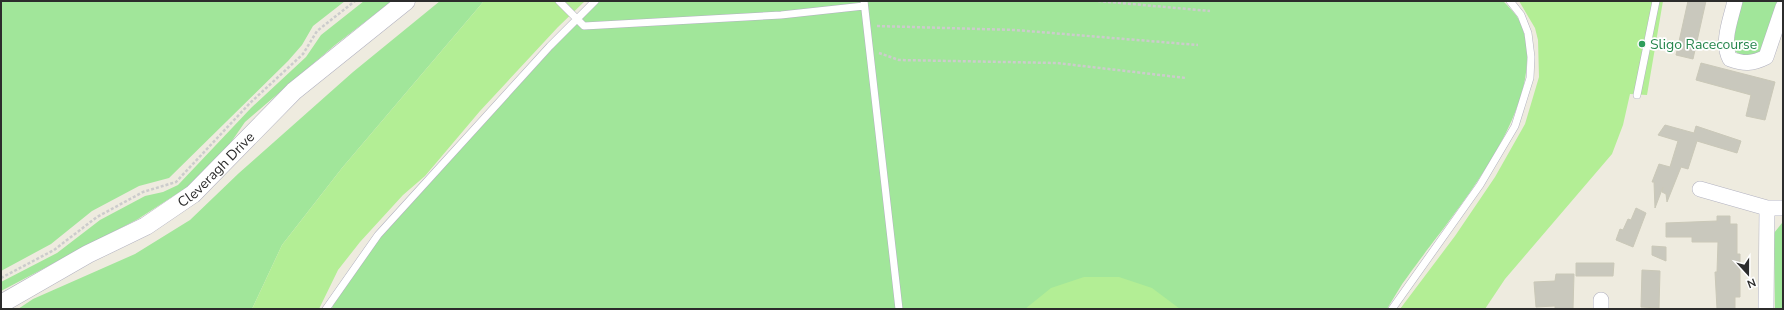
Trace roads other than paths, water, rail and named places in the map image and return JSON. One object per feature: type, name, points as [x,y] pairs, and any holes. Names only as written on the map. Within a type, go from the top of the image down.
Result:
[{"type":"street","name":"Cleveragh Drive","points":[[1,304],[88,254],[146,226],[193,194],[294,91],[406,1]]},
{"type":"street","points":[[1735,1],[1727,34],[1726,51],[1730,59],[1744,64],[1754,63],[1766,57],[1783,7]]},
{"type":"street","points":[[1700,189],[1767,208],[1783,208]]},
{"type":"street","points":[[1766,309],[1767,208]]},
{"type":"lane","points":[[559,1],[584,26],[781,15],[864,4],[899,309]]},
{"type":"lane","points":[[326,309],[378,235],[550,46],[595,1]]},
{"type":"lane","points":[[1392,309],[1480,185],[1515,126],[1530,78],[1531,56],[1528,34],[1521,15],[1510,1]]},
{"type":"lane","points":[[1638,95],[1656,1]]},
{"type":"place","name":"Sligo Racecourse","points":[[1642,44]]}]
